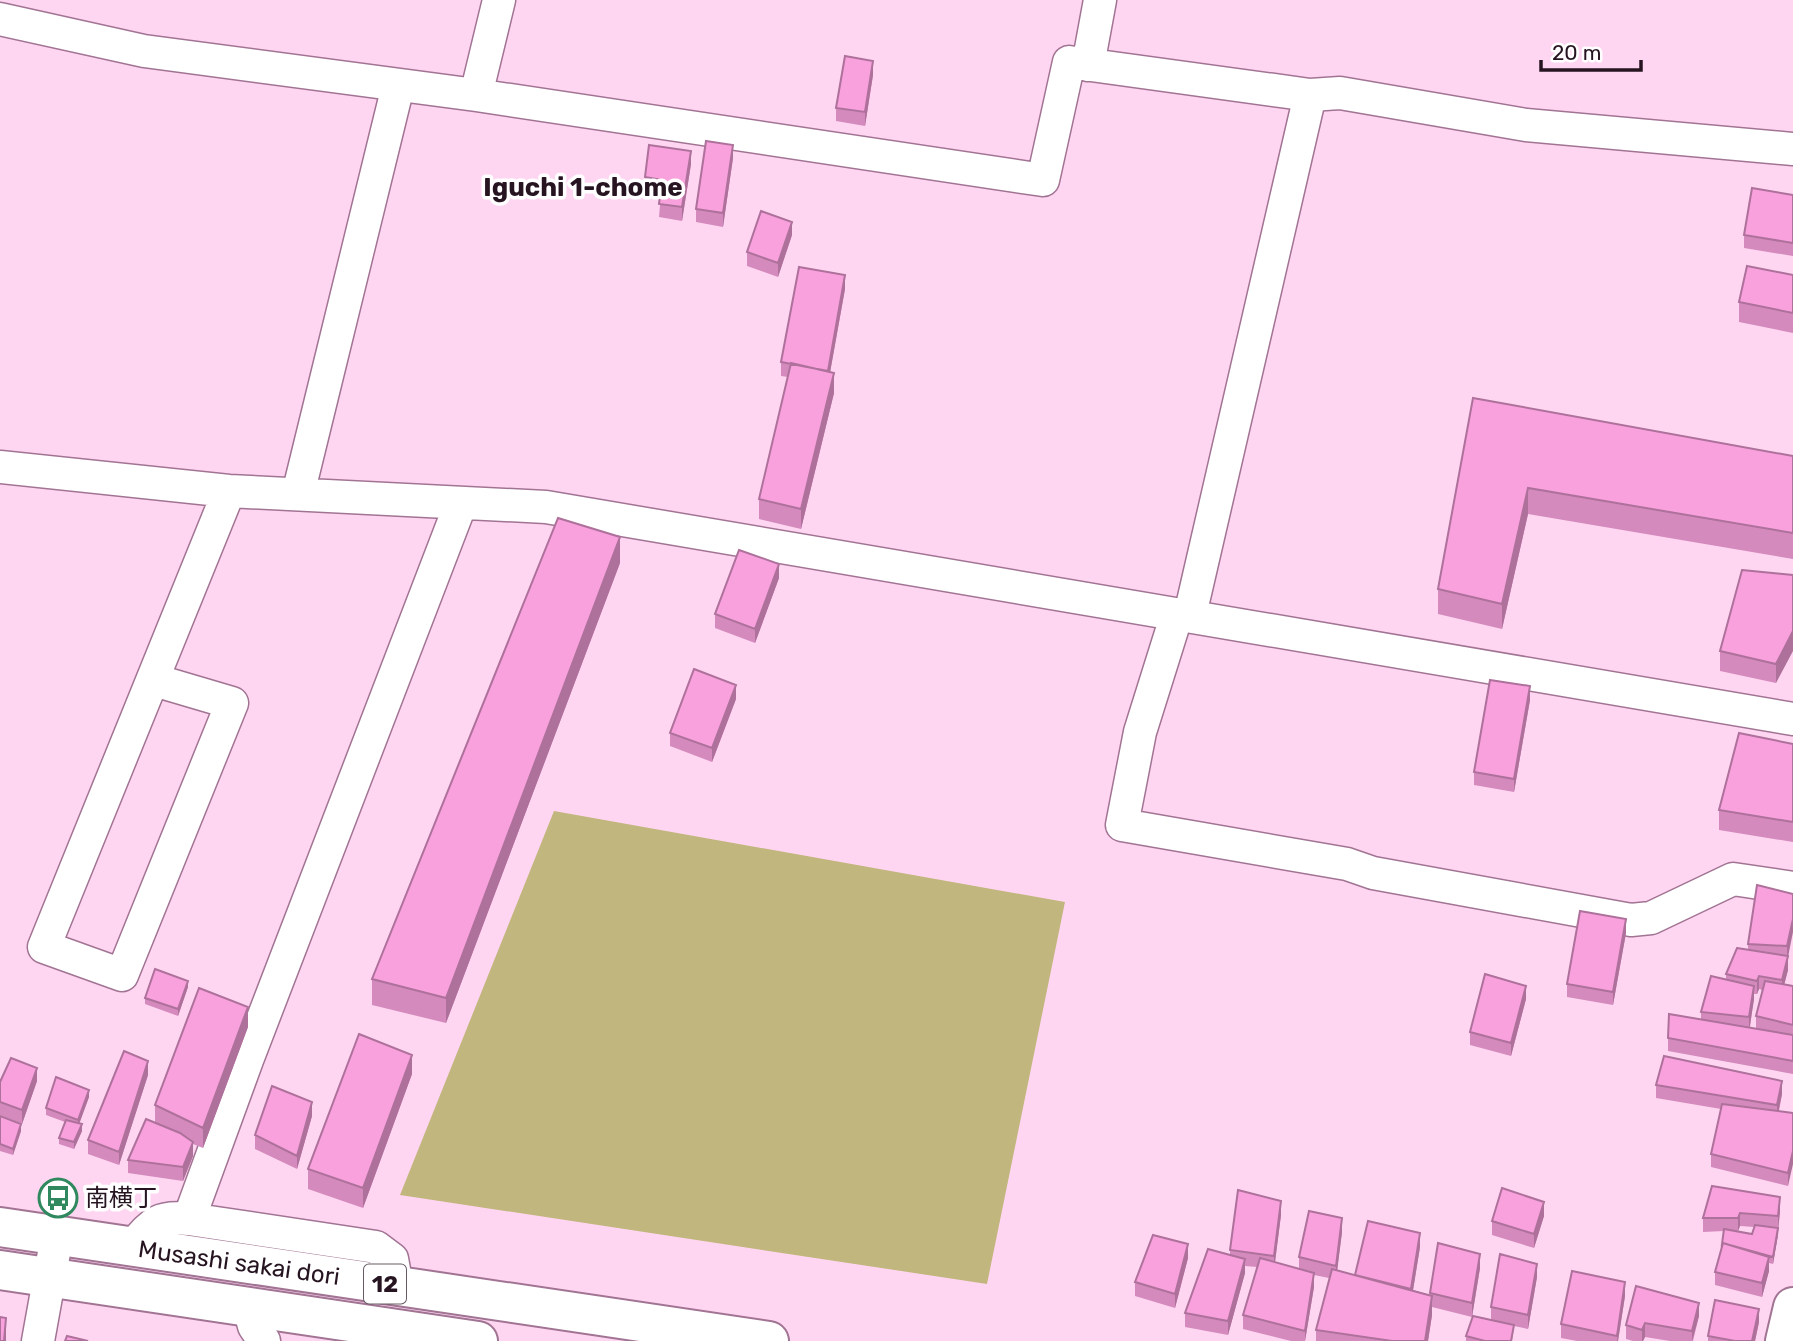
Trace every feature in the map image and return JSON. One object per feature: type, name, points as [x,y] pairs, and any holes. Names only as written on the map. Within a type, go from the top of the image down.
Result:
[{"type":"main road","name":"Musashi sakai dori","points":[[0,1227],[769,1341]]},
{"type":"main road","name":"Musashi sakai dori","points":[[0,1270],[49,1278],[257,1324],[478,1341]]},
{"type":"main road","points":[[1785,1341],[1793,1307]]},
{"type":"street","points":[[476,95],[499,0]]},
{"type":"street","points":[[1088,65],[1100,0]]},
{"type":"street","points":[[0,19],[144,51],[476,95],[1042,180],[1069,62],[1310,95],[1340,93],[1526,125],[1793,149]]},
{"type":"street","points":[[298,494],[398,86]]},
{"type":"street","points":[[1310,95],[1184,615],[1140,732],[1122,825],[1347,864],[1373,873],[1630,920],[1651,918],[1733,879],[1793,888]]},
{"type":"street","points":[[0,467],[229,491],[546,507],[1793,719]]},
{"type":"street","points":[[154,680],[232,703],[122,975],[44,947],[229,491]]},
{"type":"street","points":[[189,1219],[247,1060],[461,503]]},
{"type":"street","points":[[132,1247],[157,1221],[169,1216],[376,1247],[392,1259],[397,1286]]},
{"type":"street","points":[[38,1341],[57,1236]]},
{"type":"shaded area","points":[[554,811],[1065,902],[987,1284],[400,1195]]},
{"type":"building","points":[[845,56],[873,61],[865,112],[836,108]]},
{"type":"building","points":[[706,141],[733,145],[723,213],[696,209]]},
{"type":"building","points":[[649,145],[691,151],[682,207],[659,204],[662,180],[645,177]]},
{"type":"building","points":[[1752,188],[1793,195],[1793,243],[1744,235]]},
{"type":"building","points":[[761,211],[792,222],[778,263],[747,252]]},
{"type":"building","points":[[1747,266],[1793,275],[1793,313],[1739,302]]},
{"type":"building","points":[[799,267],[845,275],[828,371],[781,362]]},
{"type":"building","points":[[791,363],[834,373],[801,509],[759,499]]},
{"type":"building","points":[[1473,398],[1793,456],[1793,533],[1528,488],[1502,604],[1438,589]]},
{"type":"building","points":[[558,518],[620,537],[446,998],[372,979]]},
{"type":"building","points":[[739,550],[779,564],[755,629],[715,614]]},
{"type":"building","points":[[1742,570],[1793,575],[1793,631],[1776,664],[1720,651]]},
{"type":"building","points":[[694,669],[736,685],[712,748],[670,733]]},
{"type":"building","points":[[1490,680],[1530,686],[1514,779],[1474,772]]},
{"type":"building","points":[[1739,733],[1793,744],[1793,822],[1719,810]]},
{"type":"building","points":[[1757,885],[1793,894],[1793,919],[1787,946],[1748,944]]},
{"type":"building","points":[[1580,911],[1626,919],[1613,992],[1567,984]]},
{"type":"building","points":[[1737,948],[1788,956],[1782,980],[1759,976],[1757,981],[1726,974]]},
{"type":"building","points":[[155,969],[188,981],[178,1009],[145,998]]},
{"type":"building","points":[[1485,974],[1526,986],[1511,1043],[1470,1032]]},
{"type":"building","points":[[1711,976],[1754,986],[1749,1017],[1701,1012]]},
{"type":"building","points":[[1765,981],[1793,986],[1793,1025],[1756,1016]]},
{"type":"building","points":[[199,988],[248,1007],[203,1128],[155,1105]]},
{"type":"building","points":[[1669,1014],[1793,1035],[1793,1061],[1668,1038]]},
{"type":"building","points":[[359,1034],[412,1055],[363,1188],[308,1169]]},
{"type":"building","points":[[124,1051],[148,1061],[119,1152],[88,1140]]},
{"type":"building","points":[[1664,1056],[1782,1081],[1777,1105],[1656,1085]]},
{"type":"building","points":[[11,1058],[37,1068],[22,1110],[0,1102],[0,1082]]},
{"type":"building","points":[[56,1077],[89,1090],[78,1120],[46,1108]]},
{"type":"building","points":[[272,1086],[312,1102],[297,1156],[255,1135]]},
{"type":"building","points":[[1722,1104],[1793,1113],[1793,1151],[1788,1173],[1711,1154]]},
{"type":"building","points":[[0,1116],[21,1124],[13,1149],[0,1144]]},
{"type":"building","points":[[146,1119],[180,1133],[193,1142],[183,1167],[128,1160]]},
{"type":"building","points":[[66,1120],[82,1124],[74,1142],[59,1138]]},
{"type":"building","points":[[1712,1186],[1780,1197],[1778,1216],[1740,1213],[1738,1218],[1703,1218]]},
{"type":"building","points":[[1502,1188],[1544,1202],[1534,1234],[1492,1221]]},
{"type":"building","points":[[1238,1190],[1281,1201],[1274,1256],[1230,1250]]},
{"type":"building","points":[[1309,1211],[1342,1218],[1336,1266],[1299,1257]]},
{"type":"building","points":[[1368,1221],[1420,1233],[1411,1289],[1355,1275]]},
{"type":"building","points":[[1755,1225],[1778,1228],[1773,1257],[1722,1244],[1724,1229],[1752,1234]]},
{"type":"building","points":[[1153,1235],[1188,1244],[1175,1294],[1135,1282]]},
{"type":"building","points":[[1438,1243],[1480,1254],[1472,1303],[1430,1293]]},
{"type":"building","points":[[1723,1243],[1769,1257],[1762,1283],[1715,1272]]},
{"type":"building","points":[[1208,1249],[1245,1259],[1228,1321],[1185,1313]]},
{"type":"building","points":[[1500,1254],[1537,1264],[1528,1315],[1491,1307]]},
{"type":"building","points":[[1260,1258],[1314,1273],[1305,1331],[1243,1315]]},
{"type":"building","points":[[1332,1269],[1432,1296],[1425,1341],[1392,1341],[1316,1330]]},
{"type":"building","points":[[1572,1271],[1625,1282],[1617,1336],[1561,1324]]},
{"type":"building","points":[[1636,1286],[1699,1303],[1692,1331],[1645,1323],[1642,1330],[1626,1325]]},
{"type":"building","points":[[1715,1300],[1759,1309],[1752,1341],[1708,1336]]},
{"type":"building","points":[[1473,1316],[1514,1325],[1511,1341],[1485,1341],[1466,1336]]},
{"type":"building","points":[[0,1317],[6,1318],[4,1341],[0,1341]]},
{"type":"building","points":[[67,1336],[88,1341],[65,1341]]},
{"type":"place","name":"南横丁","points":[[58,1198]]},
{"type":"district","name":"Iguchi 1-chome","points":[[583,187]]}]
